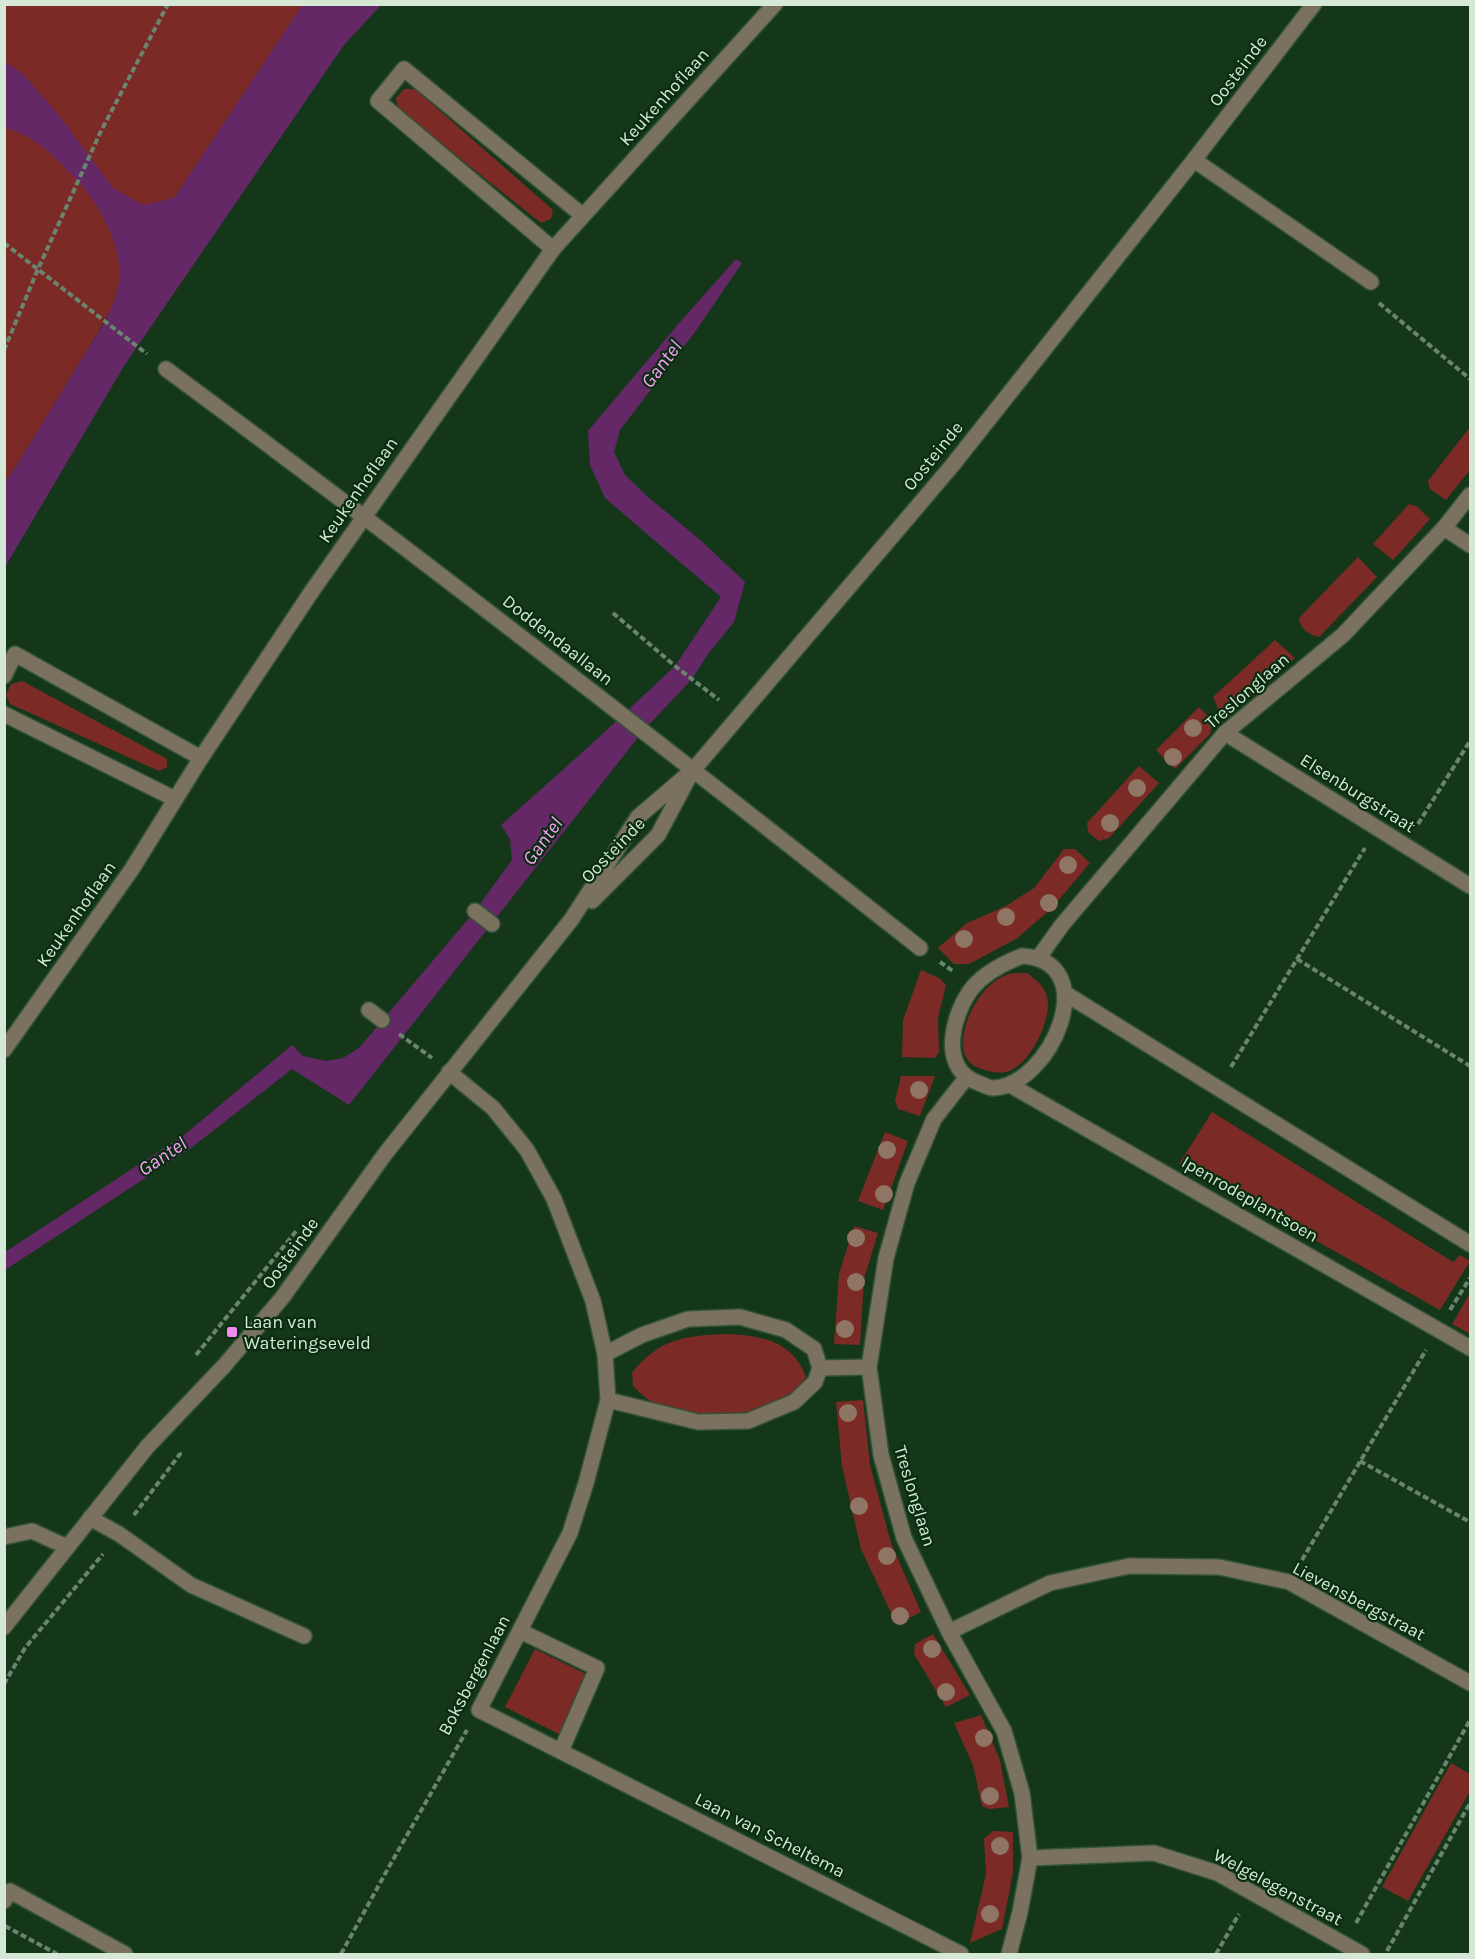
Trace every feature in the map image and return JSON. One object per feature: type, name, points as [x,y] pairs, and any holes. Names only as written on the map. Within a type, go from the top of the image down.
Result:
[{"type":"street","name":"Oosteinde","points":[[4,1627],[147,1447],[224,1366],[282,1298],[385,1154],[571,920],[638,818],[694,770],[951,467],[1194,160],[1314,4]]},
{"type":"street","name":"Keukenhoflaan","points":[[4,1050],[132,868],[201,758],[364,515],[553,249],[775,5]]},
{"type":"street","points":[[553,249],[378,100],[404,69],[582,215]]},
{"type":"street","points":[[1194,160],[1371,282]]},
{"type":"street","name":"Doddendaallaan","points":[[166,369],[364,515],[644,730],[920,948]]},
{"type":"street","name":"Treslonglaan","points":[[1039,957],[1062,925],[1225,733],[1343,635],[1444,528],[1470,495]]},
{"type":"street","points":[[1444,528],[1470,545]]},
{"type":"street","points":[[4,676],[15,654],[201,758]]},
{"type":"street","points":[[4,714],[175,799]]},
{"type":"street","name":"Elsenburgstraat","points":[[1225,733],[1470,886]]},
{"type":"street","name":"Oosteinde","points":[[571,920],[658,835],[694,770]]},
{"type":"street","points":[[474,911],[492,924]]},
{"type":"street","points":[[1022,956],[1039,957],[1053,966],[1066,994],[1063,1018],[1044,1055],[1030,1071],[1010,1084],[991,1088],[966,1078],[954,1060],[952,1037],[960,1008],[974,987],[1000,964],[1022,956]]},
{"type":"street","points":[[1066,994],[1470,1244]]},
{"type":"street","points":[[369,1010],[382,1020]]},
{"type":"street","points":[[449,1072],[493,1108],[527,1150],[554,1199],[593,1301],[605,1354],[609,1401],[698,1422],[747,1421],[794,1402],[816,1382],[820,1368],[814,1349],[786,1330],[740,1317],[688,1319],[642,1335],[605,1354]]},
{"type":"street","name":"Treslonglaan","points":[[966,1078],[934,1119],[907,1183],[886,1258],[869,1367],[881,1455],[904,1538],[949,1632],[1004,1731],[1022,1793],[1030,1858],[1020,1912],[1008,1954]]},
{"type":"street","name":"Ipenrodeplantsoen","points":[[1010,1084],[1470,1348]]},
{"type":"street","points":[[820,1368],[869,1367]]},
{"type":"street","name":"Boksbergenlaan","points":[[479,1710],[570,1533],[609,1401]]},
{"type":"street","points":[[90,1518],[119,1534],[190,1585],[304,1636]]},
{"type":"street","points":[[4,1537],[32,1531],[67,1547]]},
{"type":"street","name":"Lievensbergstraat","points":[[949,1632],[1050,1583],[1129,1566],[1219,1567],[1289,1582],[1470,1683]]},
{"type":"street","points":[[519,1631],[597,1668],[561,1751]]},
{"type":"street","name":"Laan van Scheltema","points":[[479,1710],[961,1954]]},
{"type":"street","name":"Welgelegenstraat","points":[[1030,1858],[1154,1853],[1217,1873],[1362,1954]]},
{"type":"street","points":[[4,1901],[10,1891],[125,1954]]},
{"type":"path","points":[[4,350],[101,131],[168,4]]},
{"type":"path","points":[[4,243],[149,356]]},
{"type":"path","points":[[1371,282],[1375,301],[1470,379]]},
{"type":"path","points":[[613,613],[739,716]]},
{"type":"path","points":[[1405,845],[1470,741]]},
{"type":"path","points":[[1218,1088],[1377,828]]},
{"type":"path","points":[[920,948],[974,987]]},
{"type":"path","points":[[1297,959],[1470,1066]]},
{"type":"path","points":[[404,1037],[449,1072]]},
{"type":"path","points":[[196,1356],[298,1228]]},
{"type":"path","points":[[1289,1582],[1470,1278]]},
{"type":"path","points":[[1360,1461],[1470,1522]]},
{"type":"path","name":"Boksbergenlaan","points":[[341,1954],[479,1710]]},
{"type":"path","points":[[1344,1945],[1470,1720]]},
{"type":"path","points":[[1385,1954],[1470,1803]]},
{"type":"path","points":[[1216,1954],[1250,1892]]},
{"type":"path","points":[[4,1926],[57,1954]]},
{"type":"shaded area","points":[[5,5],[303,5],[174,198],[119,286],[111,309],[97,334],[5,482]]},
{"type":"shaded area","points":[[404,89],[415,89],[553,210],[551,219],[541,223],[398,109],[396,98]]},
{"type":"shaded area","points":[[1470,427],[1470,470],[1446,500],[1430,489],[1428,481]]},
{"type":"shaded area","points":[[1409,504],[1416,506],[1430,519],[1393,560],[1373,544]]},
{"type":"shaded area","points":[[1358,557],[1377,577],[1319,637],[1312,635],[1303,628],[1299,618]]},
{"type":"shaded area","points":[[1275,640],[1295,658],[1227,719],[1219,711],[1213,697]]},
{"type":"shaded area","points":[[22,681],[167,759],[167,767],[159,771],[10,704],[6,695],[11,684]]},
{"type":"shaded area","points":[[1199,707],[1213,721],[1210,734],[1175,769],[1156,750]]},
{"type":"shaded area","points":[[1139,766],[1159,783],[1109,838],[1099,841],[1088,832],[1087,823]]},
{"type":"shaded area","points":[[1064,849],[1075,849],[1090,863],[1051,909],[1016,939],[969,964],[954,964],[938,948],[967,923],[1006,906],[1034,888]]},
{"type":"shaded area","points":[[921,970],[939,978],[946,985],[938,1018],[939,1052],[935,1058],[902,1057],[903,1020]]},
{"type":"shaded area","points":[[1027,973],[1042,986],[1047,997],[1046,1017],[1037,1041],[1023,1061],[1006,1072],[992,1072],[976,1067],[968,1060],[963,1048],[965,1026],[969,1015],[982,994],[999,978],[1009,974]]},
{"type":"shaded area","points":[[901,1076],[935,1076],[920,1116],[898,1109],[895,1101]]},
{"type":"shaded area","points":[[1212,1112],[1453,1262],[1460,1255],[1470,1261],[1440,1310],[1179,1164]]},
{"type":"shaded area","points":[[885,1132],[908,1141],[883,1210],[858,1201]]},
{"type":"shaded area","points":[[854,1226],[878,1233],[864,1279],[860,1345],[834,1344],[839,1274]]},
{"type":"shaded area","points":[[1470,1293],[1470,1334],[1452,1324]]},
{"type":"shaded area","points":[[726,1334],[751,1336],[774,1342],[793,1355],[806,1377],[795,1392],[781,1402],[745,1414],[725,1416],[705,1416],[667,1408],[648,1400],[633,1386],[632,1373],[642,1361],[663,1346],[685,1338]]},
{"type":"shaded area","points":[[863,1400],[870,1465],[891,1543],[921,1612],[903,1621],[894,1619],[861,1549],[842,1466],[836,1402]]},
{"type":"shaded area","points":[[933,1634],[970,1695],[946,1707],[914,1654],[915,1644]]},
{"type":"shaded area","points":[[535,1649],[592,1677],[565,1737],[505,1707]]},
{"type":"shaded area","points":[[981,1715],[1000,1760],[1009,1807],[989,1809],[982,1806],[973,1765],[954,1723]]},
{"type":"shaded area","points":[[1451,1763],[1470,1774],[1470,1791],[1408,1901],[1382,1887]]},
{"type":"shaded area","points":[[993,1831],[1013,1832],[1013,1872],[1002,1929],[970,1943],[986,1874],[984,1839]]},
{"type":"water","points":[[303,4],[381,5],[344,45],[124,366],[5,567],[5,482],[103,325],[116,297],[119,273],[114,243],[93,199],[59,161],[43,147],[5,128],[5,62],[22,73],[58,114],[113,188],[143,205],[174,198]]},
{"type":"water","name":"Gantel","points":[[736,259],[742,263],[695,332],[620,430],[614,452],[625,475],[745,582],[734,622],[708,654],[692,679],[643,731],[349,1105],[292,1069],[191,1148],[5,1270],[5,1252],[184,1135],[292,1045],[303,1056],[326,1061],[343,1058],[359,1048],[475,911],[512,860],[510,839],[501,825],[675,666],[721,597],[605,498],[590,465],[588,431]]},
{"type":"place","name":"Laan van Wateringseveld","points":[[232,1332]]}]
